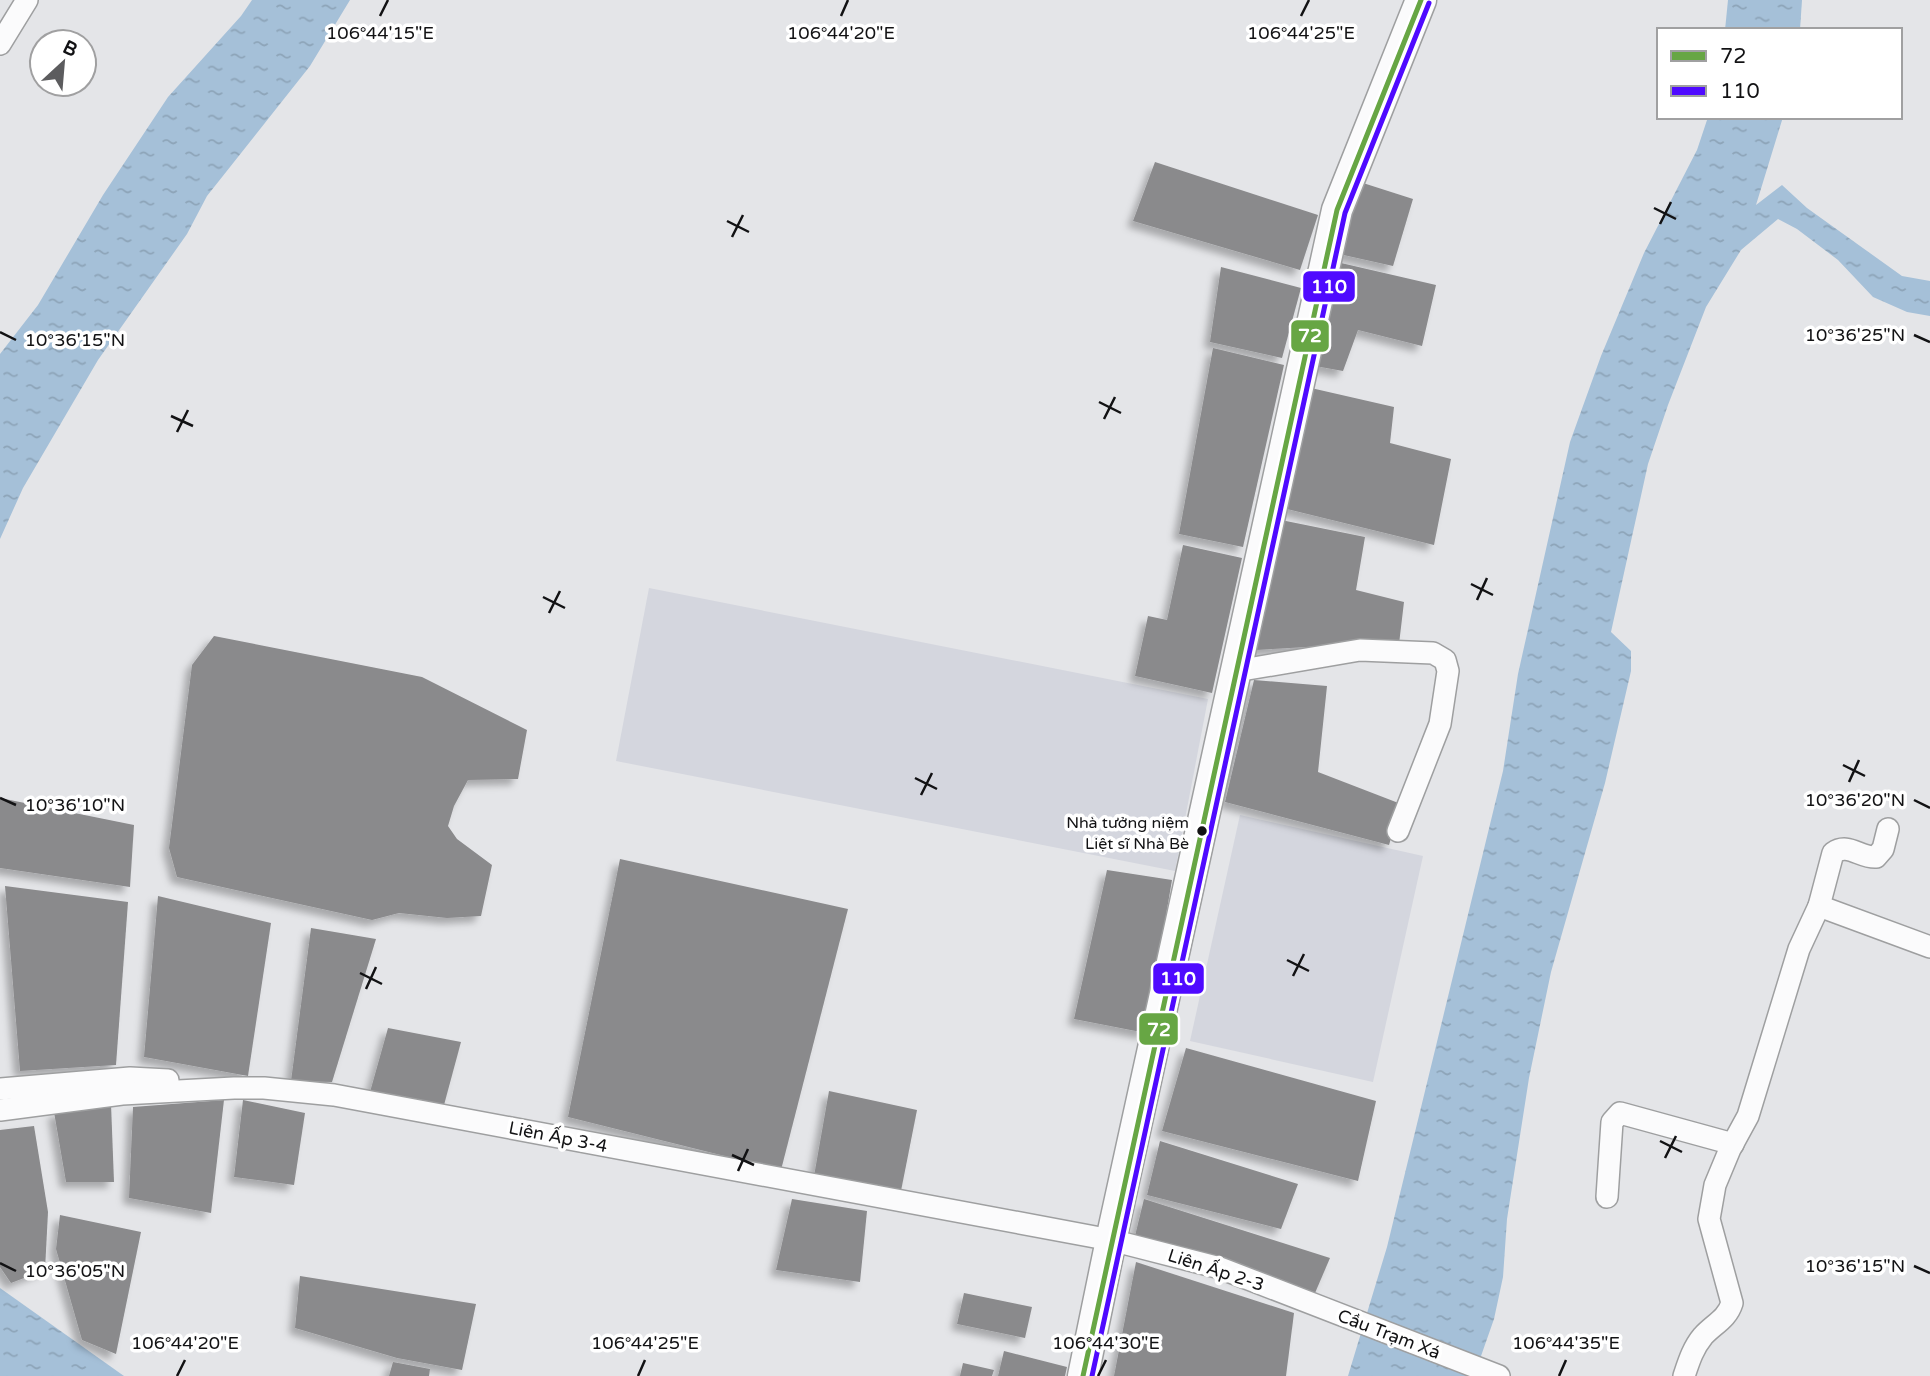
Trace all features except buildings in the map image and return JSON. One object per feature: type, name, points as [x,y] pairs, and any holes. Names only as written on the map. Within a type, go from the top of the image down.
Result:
[{"type":"main road","points":[[1083,1376],[1337,210],[1421,0]]},
{"type":"street","points":[[0,44],[27,0]]},
{"type":"street","points":[[1236,671],[1360,650],[1433,653],[1446,660],[1448,671],[1440,724],[1398,831]]},
{"type":"street","points":[[1684,1376],[1692,1351],[1704,1335],[1729,1313],[1732,1303],[1709,1219],[1715,1185],[1732,1144],[1748,1115],[1799,949],[1819,906],[1833,853],[1845,848],[1867,858],[1876,856],[1883,849],[1888,829]]},
{"type":"street","points":[[1819,906],[1930,947]]},
{"type":"street","points":[[0,1090],[130,1078],[175,1081],[211,1090]]},
{"type":"street","name":"Liên Ấp 3-4","points":[[0,1110],[121,1094],[264,1088],[334,1095],[1111,1240]]},
{"type":"street","points":[[1607,1197],[1612,1122],[1620,1113],[1732,1144]]},
{"type":"street","name":"Liên Ấp 2-3","points":[[1111,1240],[1220,1268],[1318,1306]]},
{"type":"street","name":"Cầu Trạm Xá","points":[[1318,1306],[1499,1376]]},
{"type":"shaded area","points":[[649,588],[1208,699],[1175,871],[616,761]]},
{"type":"shaded area","points":[[1240,815],[1423,856],[1373,1082],[1190,1041]]},
{"type":"water","points":[[252,0],[350,0],[310,66],[207,196],[187,234],[98,360],[23,488],[0,539],[0,354],[38,305],[103,195],[168,97],[241,16]]},
{"type":"water","points":[[1728,0],[1802,0],[1800,28],[1725,28]]},
{"type":"water","points":[[1707,119],[1782,119],[1756,205],[1782,185],[1807,208],[1902,276],[1930,281],[1930,316],[1907,312],[1873,297],[1838,260],[1797,229],[1778,219],[1741,250],[1706,307],[1648,464],[1611,632],[1631,651],[1631,671],[1605,783],[1551,972],[1529,1078],[1507,1219],[1503,1277],[1494,1319],[1474,1376],[1348,1376],[1387,1247],[1503,771],[1518,674],[1570,442],[1601,356],[1644,253],[1697,150]]},
{"type":"water","points":[[0,1288],[124,1376],[0,1376]]},
{"type":"transit line","name":"72","points":[[1083,1376],[1337,210],[1421,0]]},
{"type":"transit line","name":"110","points":[[1092,1376],[1345,213],[1429,3]]},
{"type":"place","name":"Nhà tưởng niệm Liệt sĩ Nhà Bè","points":[[1202,831]]}]
